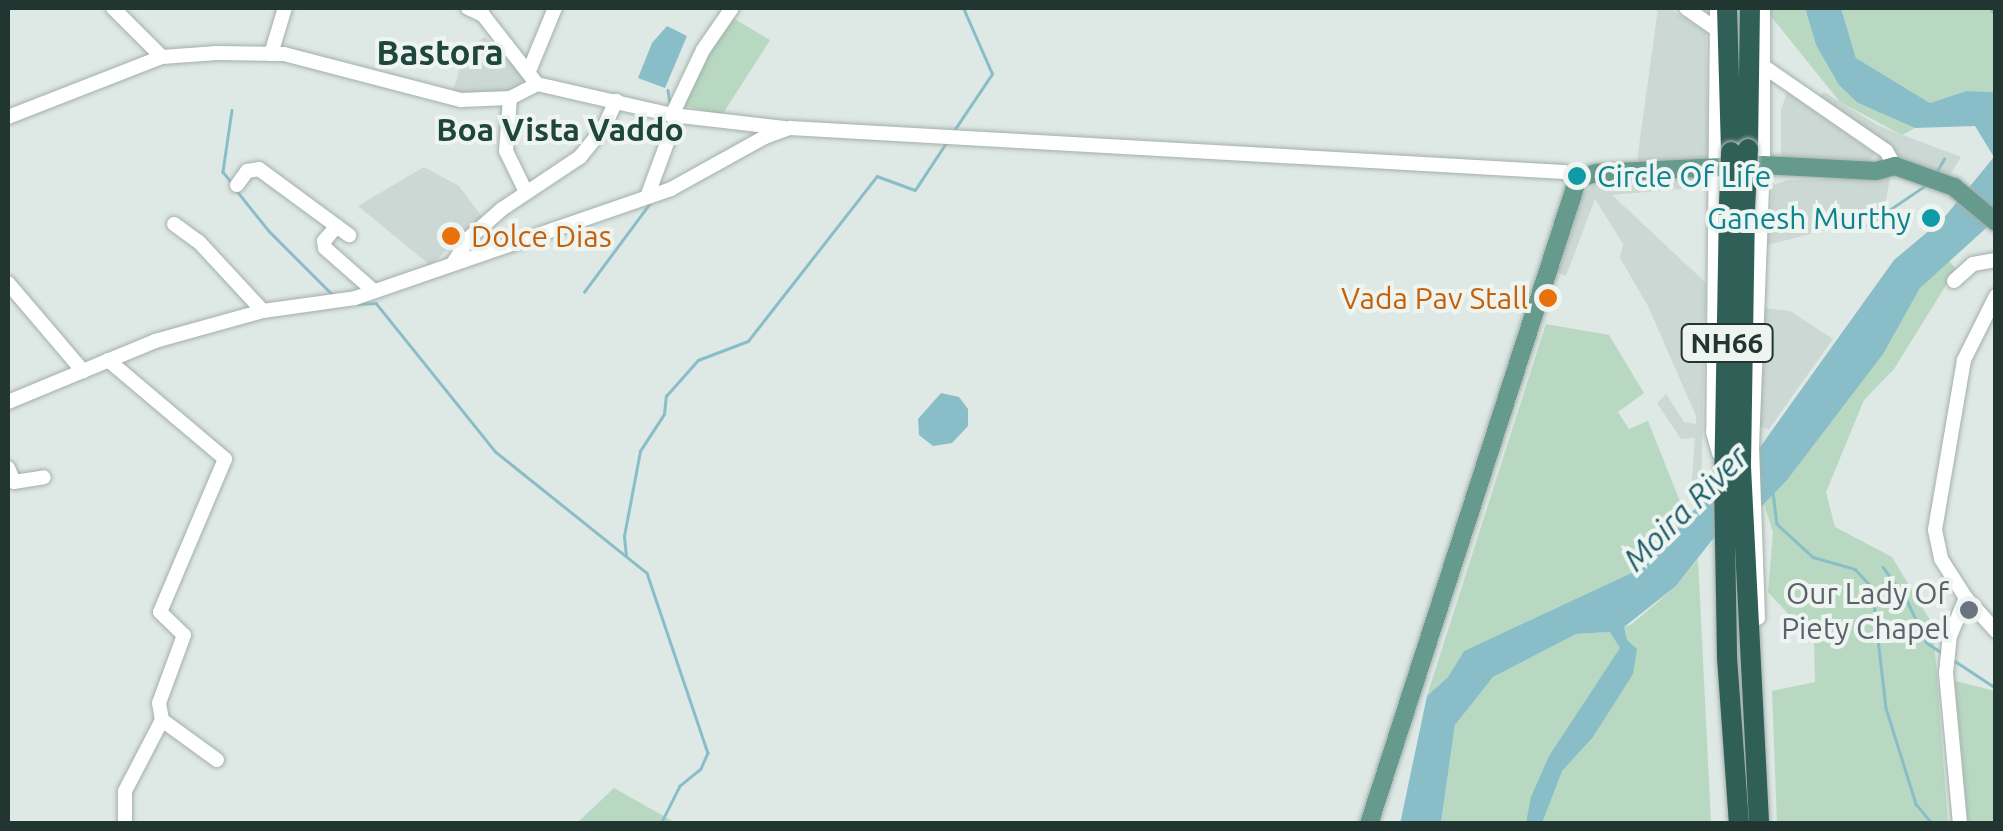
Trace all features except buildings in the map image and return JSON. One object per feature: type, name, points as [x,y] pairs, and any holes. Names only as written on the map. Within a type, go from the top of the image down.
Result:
[{"type":"highway","name":"NH66","points":[[1728,8],[1739,150]]},
{"type":"highway","name":"NH66","points":[[1750,8],[1739,150],[1730,472],[1743,556],[1759,824]]},
{"type":"highway","name":"NH66","points":[[1739,824],[1727,657],[1743,556]]},
{"type":"main road","points":[[1369,824],[1578,178],[1598,172],[1763,165],[1876,171],[1895,166],[1923,173],[1996,222]]},
{"type":"main road","points":[[1952,190],[1996,234]]},
{"type":"street","points":[[113,8],[162,57]]},
{"type":"street","points":[[272,54],[286,8]]},
{"type":"street","points":[[8,117],[162,57],[272,54],[461,100],[510,98],[533,78],[554,8]]},
{"type":"street","points":[[652,195],[674,114],[703,50],[732,8]]},
{"type":"street","points":[[1686,8],[1717,30]]},
{"type":"street","points":[[1717,8],[1713,432],[1730,472]]},
{"type":"street","points":[[1763,8],[1763,165],[1752,448],[1743,556],[1767,824]]},
{"type":"street","points":[[479,10],[533,78],[674,114],[790,128],[1564,172],[1578,178]]},
{"type":"street","points":[[1764,66],[1886,152],[1895,166]]},
{"type":"street","points":[[510,98],[506,151],[526,192]]},
{"type":"street","points":[[454,262],[469,238],[526,192],[580,157],[604,127],[616,101]]},
{"type":"street","points":[[8,402],[156,341],[263,311],[374,291],[652,195],[765,136],[790,128]]},
{"type":"street","points":[[237,186],[247,171],[260,169],[342,231],[324,241],[325,248],[374,291]]},
{"type":"street","points":[[174,224],[199,242],[263,311]]},
{"type":"street","points":[[1954,280],[1972,264],[1996,260]]},
{"type":"street","points":[[8,283],[83,371]]},
{"type":"street","points":[[1996,296],[1964,360],[1935,530],[1941,559],[1966,598],[1996,631]]},
{"type":"street","points":[[108,360],[225,460],[160,612],[184,636],[160,703],[162,720],[125,791],[125,824]]},
{"type":"street","points":[[8,468],[14,482],[44,477]]},
{"type":"street","points":[[1960,824],[1946,673],[1950,636],[1966,598]]},
{"type":"street","points":[[162,720],[217,760]]},
{"type":"shaded area","points":[[1658,8],[1668,8],[1706,32],[1708,162],[1637,161]]},
{"type":"shaded area","points":[[485,37],[525,76],[516,91],[452,94],[466,49]]},
{"type":"shaded area","points":[[1787,92],[1875,154],[1867,163],[1781,158],[1781,110]]},
{"type":"shaded area","points":[[1824,92],[1879,126],[1961,157],[1948,178],[1905,161],[1817,99]]},
{"type":"shaded area","points":[[424,167],[459,186],[483,218],[430,265],[358,206]]},
{"type":"shaded area","points":[[1696,177],[1703,187],[1612,195],[1706,283],[1701,491],[1691,492],[1695,438],[1681,439],[1657,403],[1666,394],[1684,422],[1696,424],[1696,416],[1648,306],[1620,258],[1623,244],[1595,199],[1566,276],[1553,271],[1578,197],[1593,186]]},
{"type":"shaded area","points":[[1890,178],[1885,205],[1853,223],[1767,245],[1773,185],[1787,180]]},
{"type":"shaded area","points":[[1762,308],[1790,311],[1833,339],[1769,429],[1757,426],[1764,363]]},
{"type":"green space","points":[[1770,8],[1805,8],[1816,45],[1858,103],[1915,128],[1902,135],[1840,102],[1770,15]]},
{"type":"green space","points":[[1841,8],[1995,8],[1995,92],[1966,91],[1930,103],[1856,58]]},
{"type":"green space","points":[[733,18],[770,40],[722,115],[682,105],[709,51]]},
{"type":"green space","points":[[1948,260],[1956,269],[1894,369],[1864,400],[1826,492],[1835,527],[1892,557],[1933,625],[1948,823],[1777,823],[1772,691],[1815,682],[1814,642],[1768,592],[1773,532],[1764,504],[1882,354],[1920,288]]},
{"type":"green space","points":[[1546,324],[1609,335],[1644,393],[1618,412],[1629,429],[1648,421],[1687,519],[1640,569],[1464,651],[1448,677],[1427,696]]},
{"type":"green space","points":[[1698,559],[1711,823],[1441,824],[1455,725],[1493,677],[1576,634],[1610,632],[1632,624],[1676,586]]},
{"type":"green space","points":[[1955,681],[1995,691],[1995,823],[1968,823]]},
{"type":"green space","points":[[614,788],[676,823],[577,823]]},
{"type":"water","points":[[1805,8],[1841,8],[1856,58],[1930,103],[1966,91],[1995,92],[1995,220],[1920,288],[1883,354],[1787,480],[1757,511],[1712,540],[1676,586],[1624,627],[1627,640],[1637,649],[1633,674],[1593,737],[1562,771],[1542,823],[1526,823],[1531,797],[1549,756],[1620,648],[1610,632],[1576,634],[1493,677],[1455,725],[1441,823],[1400,824],[1427,696],[1448,677],[1464,651],[1640,569],[1704,499],[1753,457],[1894,260],[1943,219],[1994,157],[1975,126],[1915,128],[1858,103],[1839,85],[1816,45]]},
{"type":"water","points":[[667,26],[687,36],[665,88],[638,78],[652,43]]},
{"type":"water","points":[[941,393],[959,397],[968,409],[968,426],[952,443],[933,446],[919,435],[918,419]]},
{"type":"waterway","points":[[953,132],[992,74],[963,8]]},
{"type":"waterway","points":[[1990,8],[1996,15]]},
{"type":"waterway","points":[[668,90],[670,103]]},
{"type":"waterway","points":[[232,110],[223,172],[233,184]]},
{"type":"waterway","points":[[626,556],[624,536],[640,451],[664,414],[666,396],[698,360],[748,341],[877,176],[915,190],[946,143]]},
{"type":"waterway","points":[[1937,171],[1944,159]]},
{"type":"waterway","points":[[1867,225],[1926,185]]},
{"type":"waterway","points":[[237,191],[269,231],[333,295]]},
{"type":"waterway","points":[[584,292],[650,203]]},
{"type":"waterway","points":[[357,304],[376,303],[496,452],[647,573],[708,753],[701,769],[680,786],[661,824]]},
{"type":"waterway","points":[[1773,492],[1777,524],[1813,557],[1855,569],[1872,587],[1886,708],[1916,804],[1933,824]]},
{"type":"waterway","points":[[1883,567],[1907,600],[1927,643],[1944,654]]},
{"type":"waterway","points":[[1955,661],[1996,688]]},
{"type":"place","name":"Circle Of Life","points":[[1577,176]]},
{"type":"place","name":"Ganesh Murthy","points":[[1931,218]]},
{"type":"place","name":"Dolce Dias","points":[[451,236]]},
{"type":"place","name":"Vada Pav Stall","points":[[1548,298]]},
{"type":"place","name":"Our Lady Of Piety Chapel","points":[[1969,610]]},
{"type":"district","name":"Bastora","points":[[440,52]]},
{"type":"district","name":"Boa Vista Vaddo","points":[[560,129]]},
{"type":"water label","name":"Moira River","points":[[1685,508]]}]
